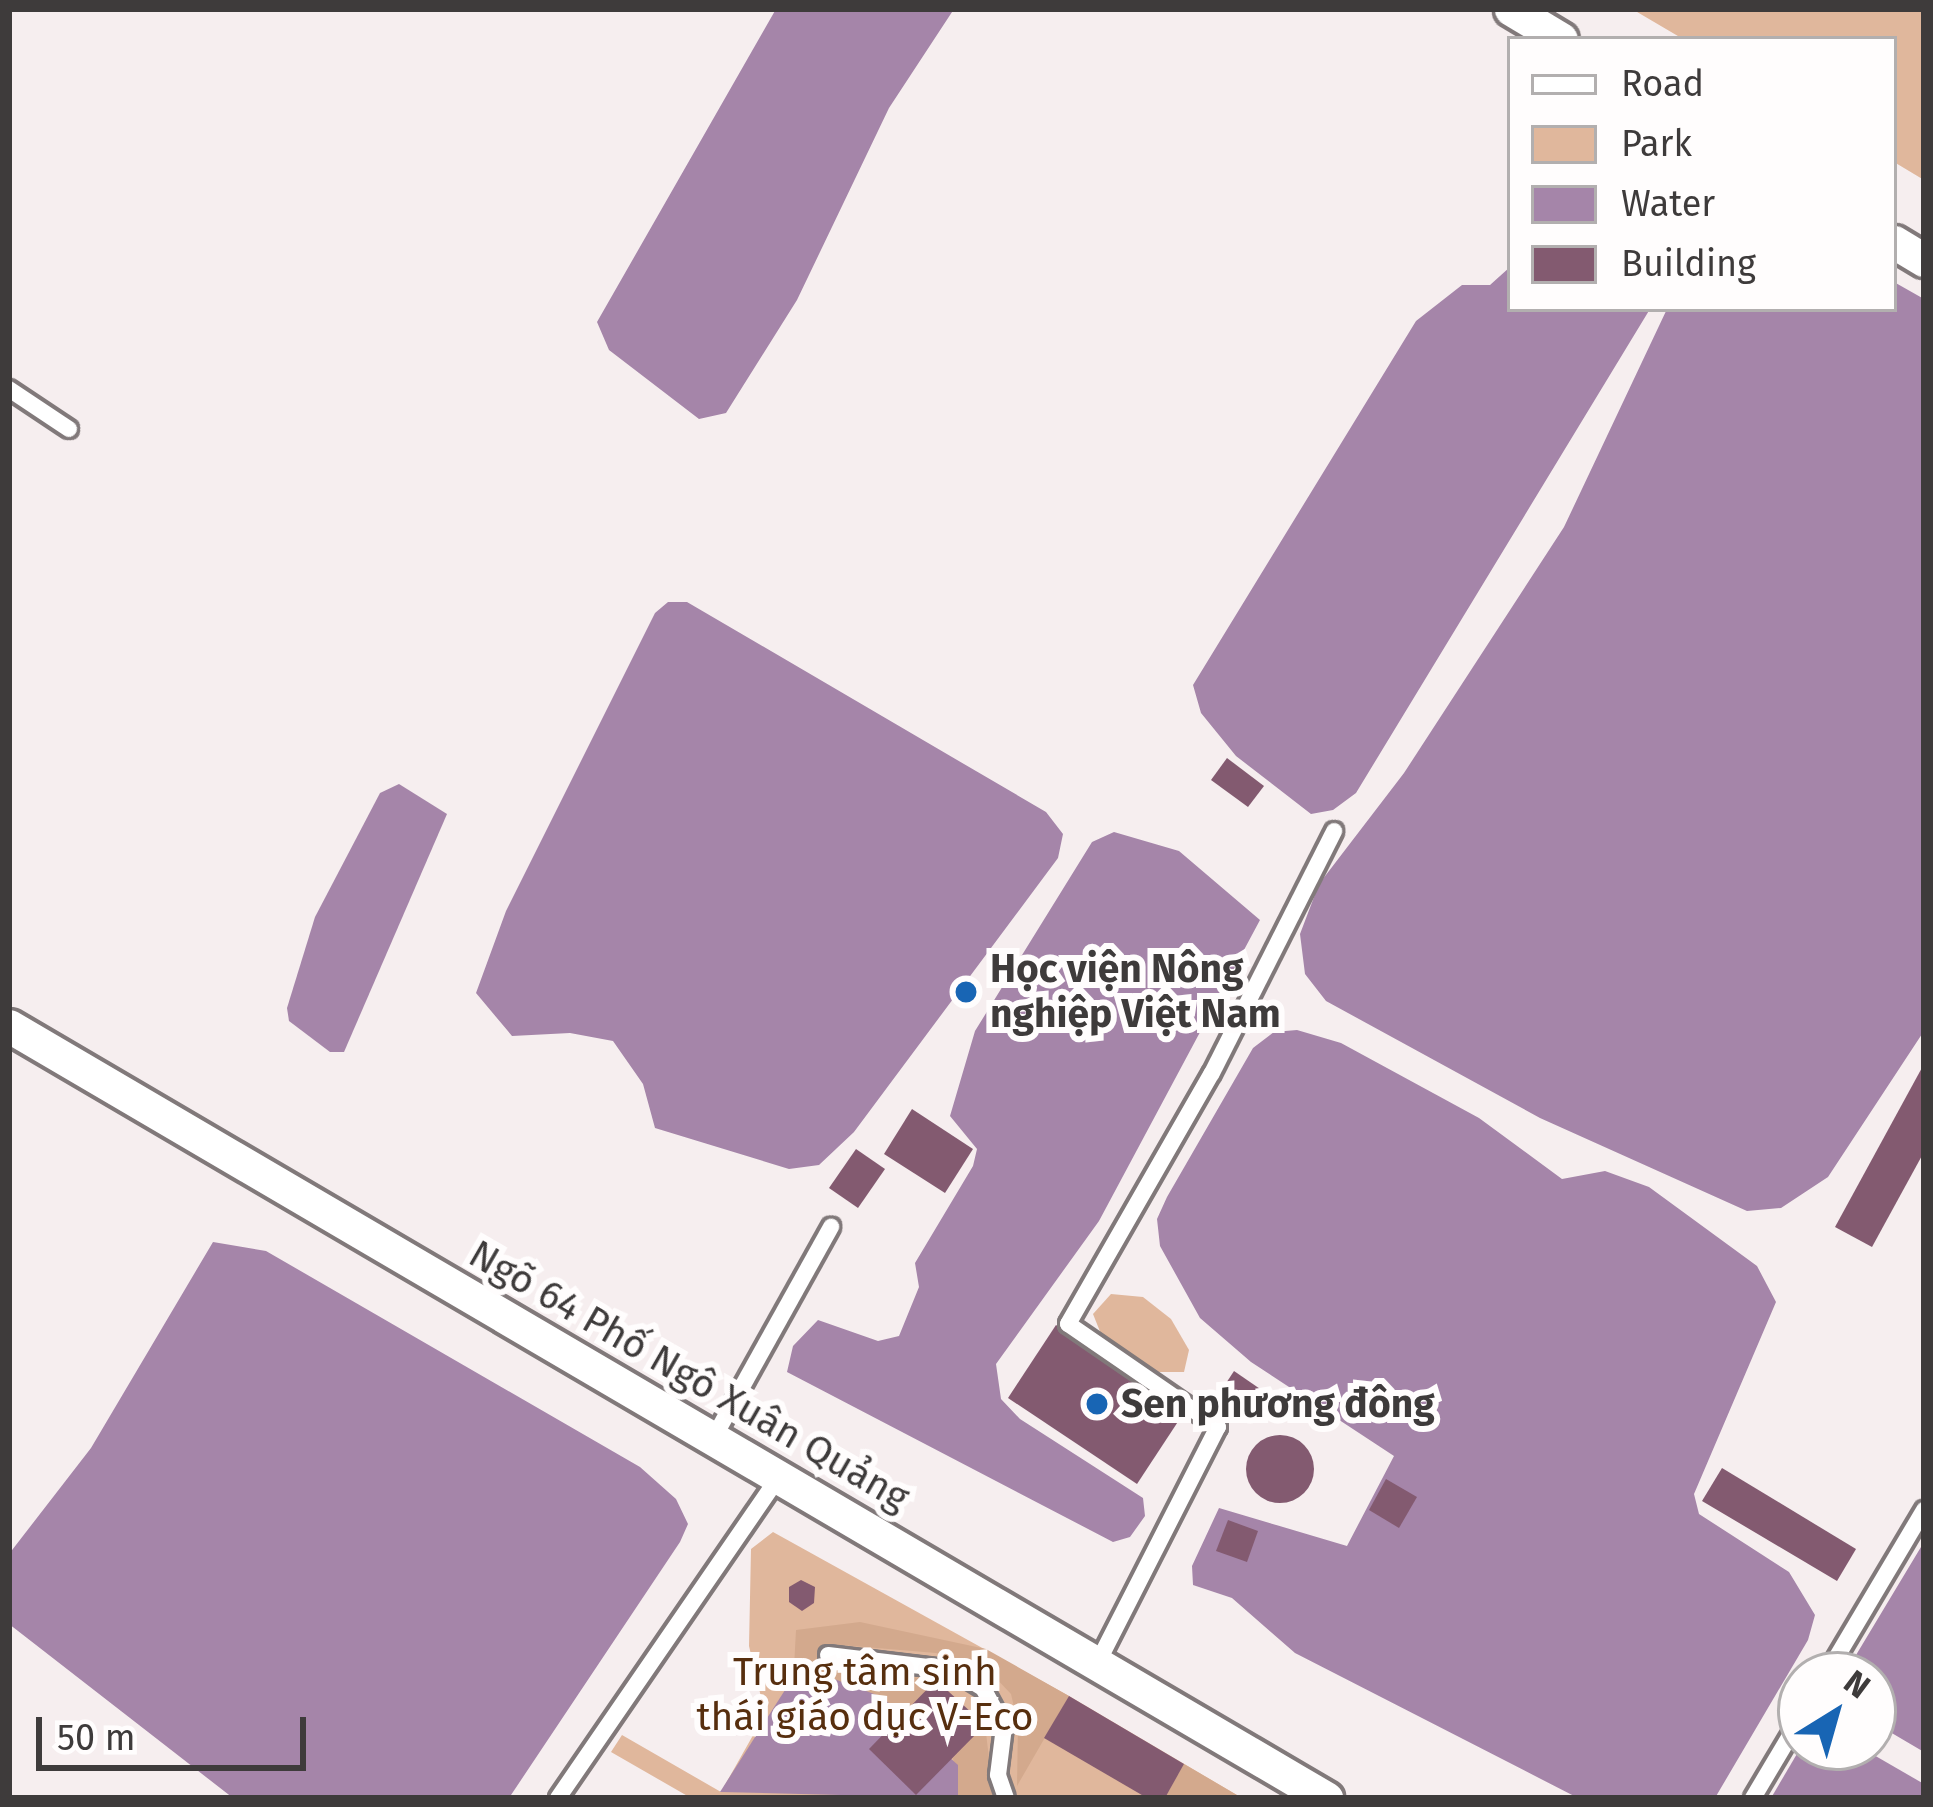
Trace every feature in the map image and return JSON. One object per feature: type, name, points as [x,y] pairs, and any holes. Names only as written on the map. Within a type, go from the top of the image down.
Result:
[{"type":"street","points":[[1511,9],[1556,36]]},
{"type":"street","points":[[1897,244],[1924,260]]},
{"type":"street","name":"Ngõ 64 Phố Ngô Xuân Quảng","points":[[9,1026],[1326,1798]]},
{"type":"lane","points":[[9,389],[69,429]]},
{"type":"lane","points":[[1097,1664],[1219,1426],[1068,1324],[1212,1073],[1334,831]]},
{"type":"lane","points":[[713,1439],[831,1227]]},
{"type":"lane","points":[[558,1798],[778,1478]]},
{"type":"lane","points":[[1840,1651],[1924,1510]]},
{"type":"lane","points":[[828,1654],[953,1670],[983,1688],[1002,1715],[998,1775],[1006,1798]]},
{"type":"lane","points":[[1753,1798],[1777,1758]]},
{"type":"green space","points":[[1632,9],[1924,9],[1924,180],[1897,164],[1897,36],[1678,36]]},
{"type":"green space","points":[[1111,1294],[1143,1297],[1171,1319],[1189,1350],[1184,1372],[1148,1372],[1105,1344],[1093,1314]]},
{"type":"green space","name":"Trung tâm sinh thái giáo dục V-Eco","points":[[773,1532],[1242,1798],[691,1798],[611,1752],[622,1735],[721,1792],[765,1714],[749,1646],[751,1549]]},
{"type":"shaded area","points":[[860,1622],[986,1649],[1069,1696],[1017,1786],[1018,1724],[1011,1694],[991,1673],[936,1653],[829,1644],[827,1666],[936,1680],[903,1714],[829,1677],[805,1679],[794,1667],[796,1630]]},
{"type":"shaded area","points":[[985,1725],[994,1798],[958,1798],[953,1758]]},
{"type":"shaded area","points":[[1184,1764],[1242,1798],[1165,1798]]},
{"type":"water","points":[[776,9],[954,9],[889,108],[797,300],[726,413],[699,419],[609,350],[597,322]]},
{"type":"water","points":[[1507,270],[1507,312],[1648,312],[1356,793],[1333,810],[1311,814],[1236,756],[1201,713],[1193,685],[1416,321],[1462,285],[1490,285]]},
{"type":"water","points":[[1897,284],[1924,299],[1924,1031],[1828,1177],[1781,1208],[1747,1211],[1540,1118],[1326,1001],[1305,974],[1300,934],[1319,884],[1404,773],[1564,527],[1666,312],[1897,312]]},
{"type":"water","points":[[668,602],[687,602],[1046,812],[1063,834],[1058,858],[854,1132],[819,1165],[789,1169],[655,1128],[643,1084],[613,1041],[570,1033],[512,1036],[476,993],[506,911],[655,613]]},
{"type":"water","points":[[399,784],[447,814],[344,1052],[330,1052],[289,1021],[287,1008],[315,917],[380,793]]},
{"type":"water","points":[[1114,832],[1179,851],[1260,920],[1099,1221],[996,1364],[1001,1399],[1020,1419],[1143,1498],[1145,1516],[1130,1537],[1113,1542],[787,1372],[793,1346],[818,1320],[878,1341],[899,1336],[919,1287],[915,1263],[973,1166],[977,1149],[950,1116],[975,1031],[1092,842]]},
{"type":"water","points":[[1297,1030],[1341,1043],[1479,1118],[1562,1179],[1605,1171],[1649,1187],[1757,1266],[1776,1302],[1694,1494],[1699,1514],[1789,1572],[1815,1615],[1802,1651],[1777,1651],[1777,1693],[1715,1798],[1578,1798],[1295,1653],[1232,1598],[1193,1585],[1192,1566],[1219,1508],[1347,1546],[1394,1456],[1251,1362],[1200,1318],[1160,1246],[1157,1219],[1167,1197],[1253,1048],[1274,1032]]},
{"type":"water","points":[[213,1242],[266,1251],[640,1467],[676,1499],[688,1524],[680,1542],[509,1798],[233,1798],[9,1624],[9,1554],[91,1448]]},
{"type":"water","points":[[1924,1542],[1924,1752],[1897,1736],[1897,1651],[1858,1651]]},
{"type":"water","points":[[829,1677],[882,1697],[958,1765],[958,1798],[720,1792],[785,1690]]},
{"type":"water","points":[[1897,1768],[1924,1784],[1924,1798],[1771,1798],[1787,1771]]},
{"type":"building","points":[[1227,758],[1264,786],[1248,807],[1211,780]]},
{"type":"building","points":[[1924,1064],[1924,1152],[1872,1247],[1835,1227]]},
{"type":"building","points":[[912,1109],[973,1149],[945,1193],[884,1154]]},
{"type":"building","points":[[856,1149],[885,1169],[858,1208],[829,1188]]},
{"type":"building","name":"Sen phương đông","points":[[1056,1325],[1185,1411],[1137,1484],[1008,1398]]},
{"type":"building","points":[[1234,1371],[1266,1393],[1247,1422],[1215,1400]]},
{"type":"building","points":[[1280,1435],[1304,1445],[1314,1469],[1304,1493],[1280,1503],[1256,1493],[1246,1469],[1256,1445]]},
{"type":"building","points":[[1722,1468],[1856,1549],[1837,1581],[1702,1501]]},
{"type":"building","points":[[1386,1479],[1417,1497],[1399,1528],[1369,1510]]},
{"type":"building","points":[[1228,1520],[1258,1531],[1247,1562],[1216,1551]]},
{"type":"building","points":[[801,1580],[815,1587],[814,1603],[802,1611],[789,1602],[789,1587]]},
{"type":"building","points":[[936,1680],[985,1725],[916,1795],[869,1749]]},
{"type":"building","points":[[1069,1696],[1184,1764],[1165,1798],[1147,1798],[1044,1738]]},
{"type":"place","name":"Học viện Nông nghiệp Việt Nam","points":[[966,992]]},
{"type":"place","name":"Sen phương đông","points":[[1097,1404]]}]
